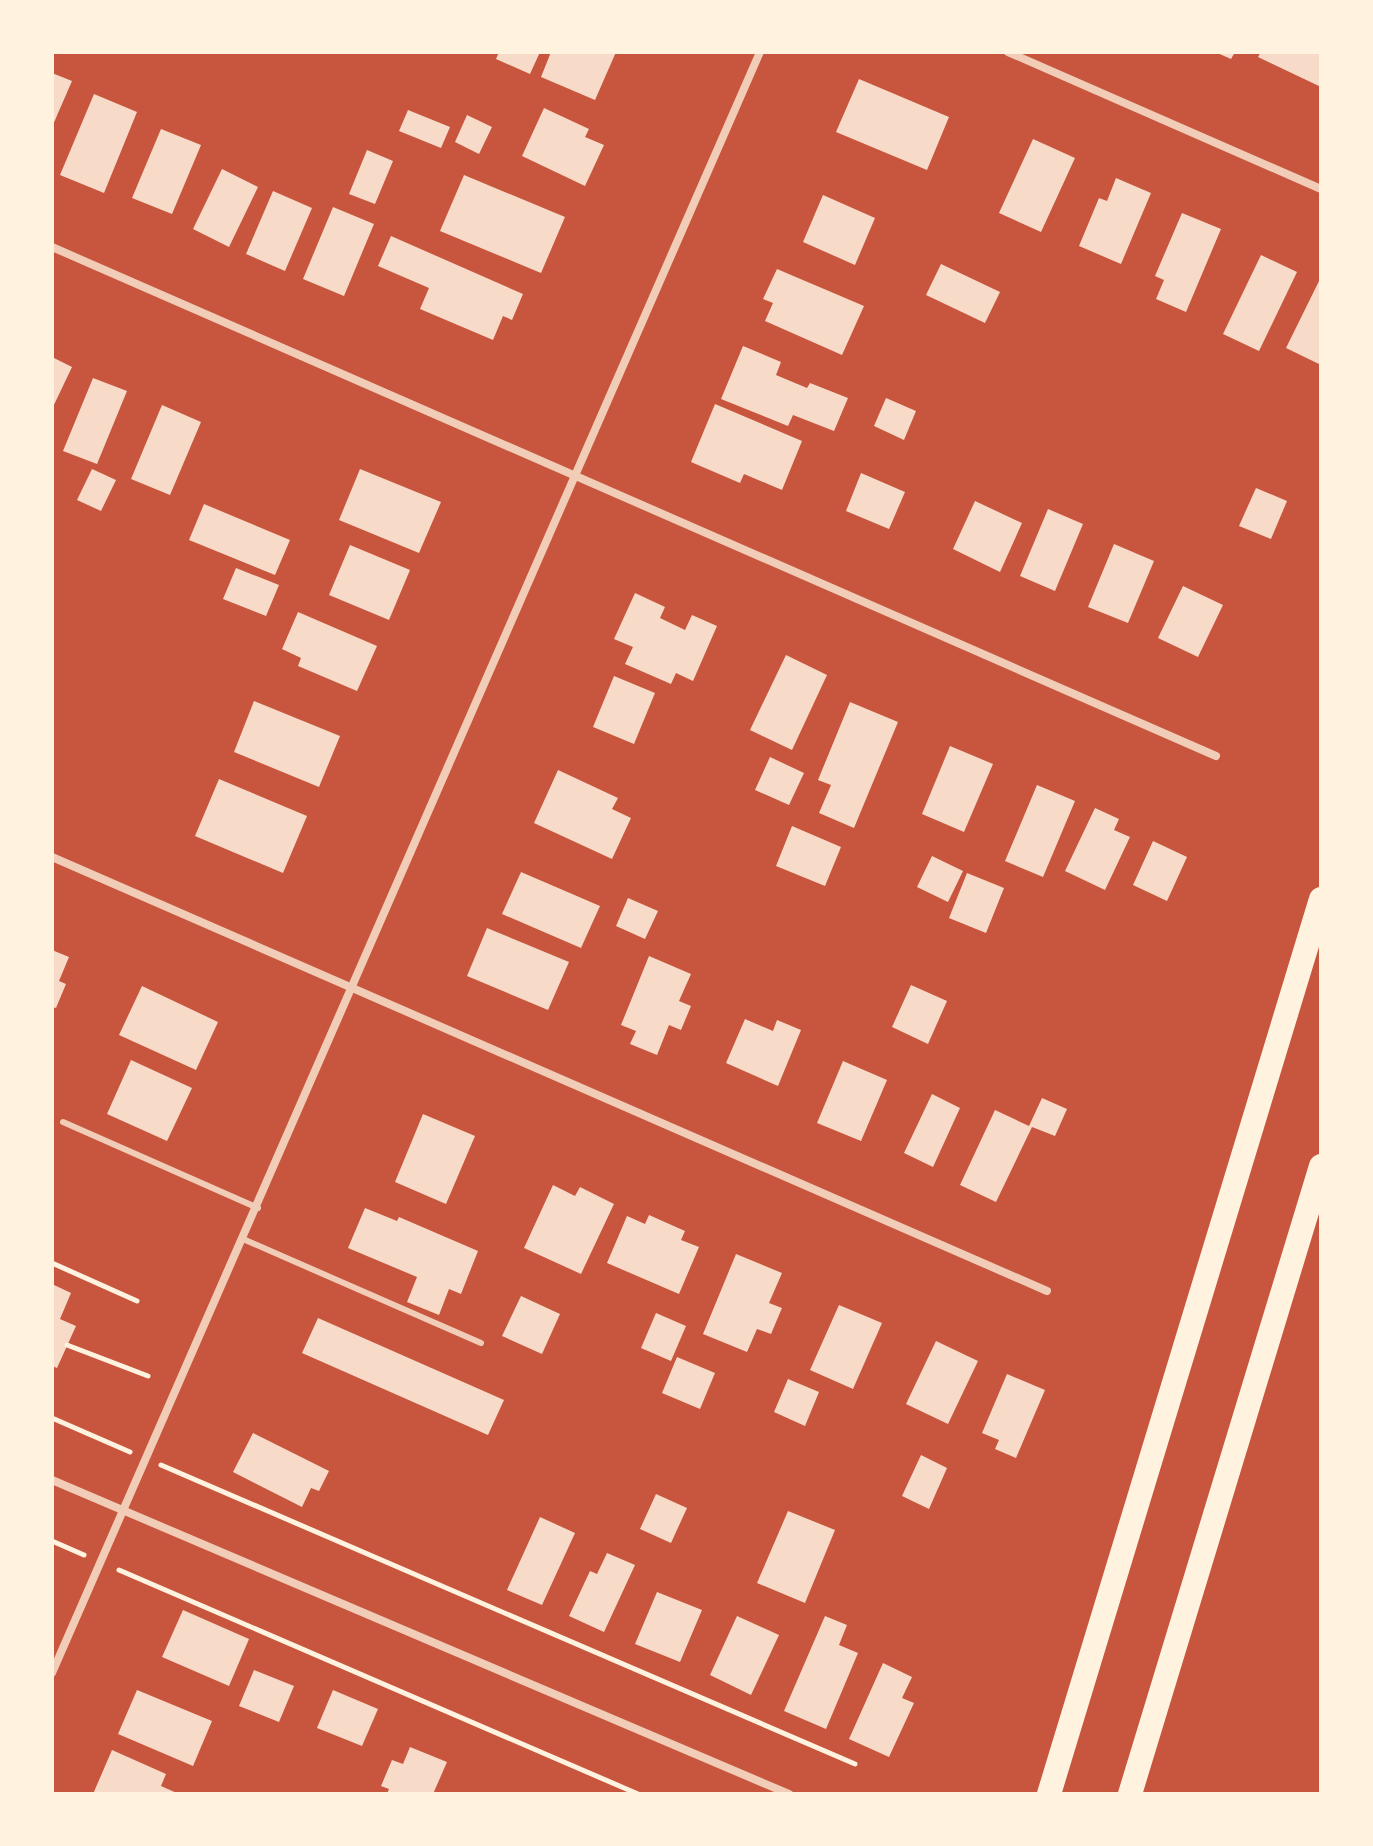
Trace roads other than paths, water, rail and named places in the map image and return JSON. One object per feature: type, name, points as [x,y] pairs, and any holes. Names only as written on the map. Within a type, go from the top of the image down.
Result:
[{"type":"highway","points":[[1049,1794],[1321,899]]},
{"type":"highway","points":[[1130,1794],[1321,1166]]},
{"type":"street","points":[[52,1673],[258,1208],[760,52]]},
{"type":"street","points":[[1008,52],[1321,189]]},
{"type":"street","points":[[52,247],[1216,756]]},
{"type":"street","points":[[52,857],[1047,1291]]},
{"type":"street","points":[[52,1480],[789,1794]]},
{"type":"lane","points":[[63,1122],[258,1208]]},
{"type":"lane","points":[[243,1239],[481,1343]]}]
